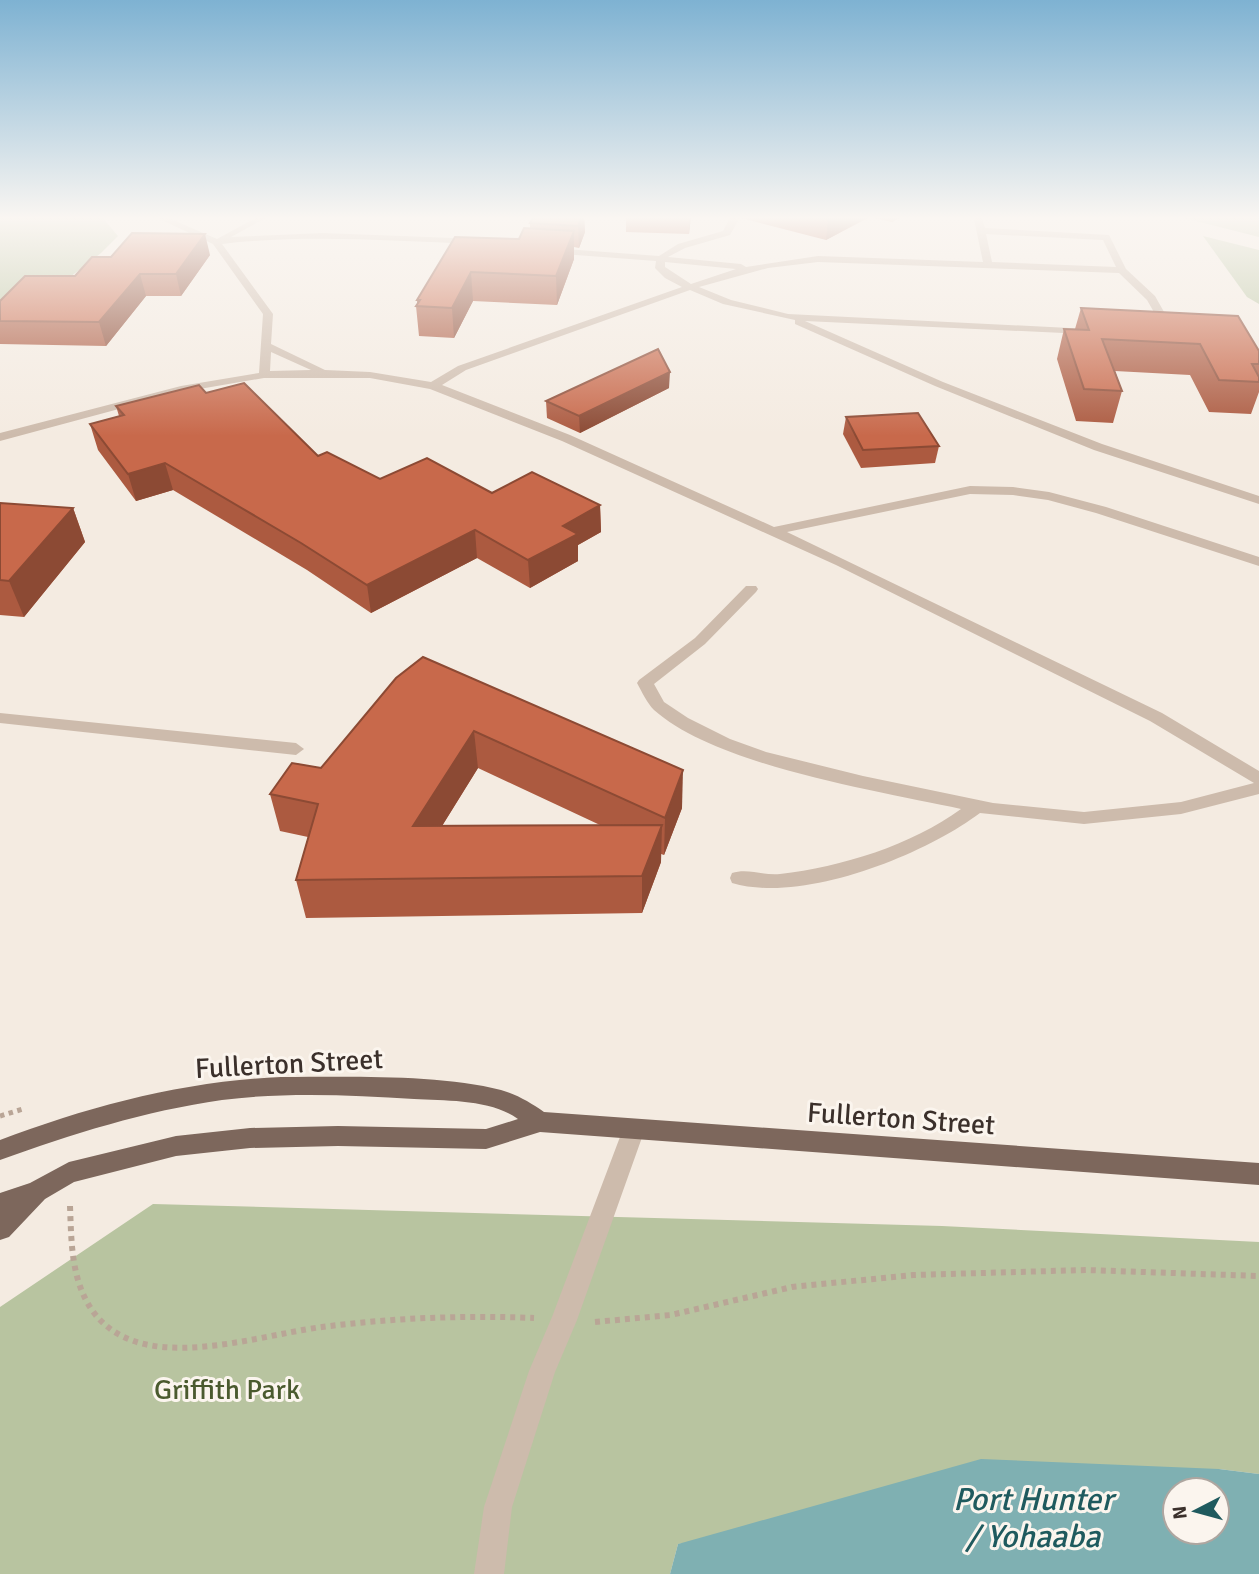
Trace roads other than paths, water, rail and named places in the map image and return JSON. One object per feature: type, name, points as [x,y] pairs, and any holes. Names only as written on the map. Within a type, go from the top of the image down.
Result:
[{"type":"main road","name":"Fullerton Street","points":[[0,1150],[42,1133],[123,1110],[223,1091],[331,1087],[463,1094],[512,1102],[540,1122]]},
{"type":"main road","name":"Fullerton Street","points":[[0,1204],[37,1191],[69,1173],[176,1146],[219,1140],[338,1136],[486,1139],[540,1122],[1259,1174]]},
{"type":"main road","points":[[0,1229],[37,1191]]},
{"type":"lane","points":[[250,289],[268,314],[264,375]]},
{"type":"lane","points":[[433,386],[462,368],[683,289]]},
{"type":"lane","points":[[696,289],[727,302],[788,317],[939,384],[1086,442],[1259,500]]},
{"type":"lane","points":[[1143,289],[1179,336],[1159,335]]},
{"type":"lane","points":[[788,317],[1091,332]]},
{"type":"lane","points":[[266,346],[326,373]]},
{"type":"lane","points":[[0,437],[181,389],[264,375],[370,375],[433,386],[566,438],[841,562],[1156,717],[1259,779]]},
{"type":"lane","points":[[774,531],[970,490],[1013,491],[1101,510],[1259,562]]},
{"type":"lane","points":[[751,589],[700,640],[645,684],[658,705],[682,723],[724,743],[761,756],[863,782],[977,806],[1084,818],[1181,808],[1259,788]]},
{"type":"lane","points":[[0,718],[296,749]]},
{"type":"lane","points":[[739,878],[776,883],[852,869],[949,827],[977,806]]},
{"type":"lane","points":[[489,1574],[498,1507],[542,1371],[564,1320],[634,1129]]},
{"type":"water","name":"Port Hunter / Yohaaba","points":[[981,1459],[1219,1469],[1259,1474],[1259,1574],[670,1574],[678,1544]]},
{"type":"park label","name":"Griffith Park","points":[[227,1390]]}]
